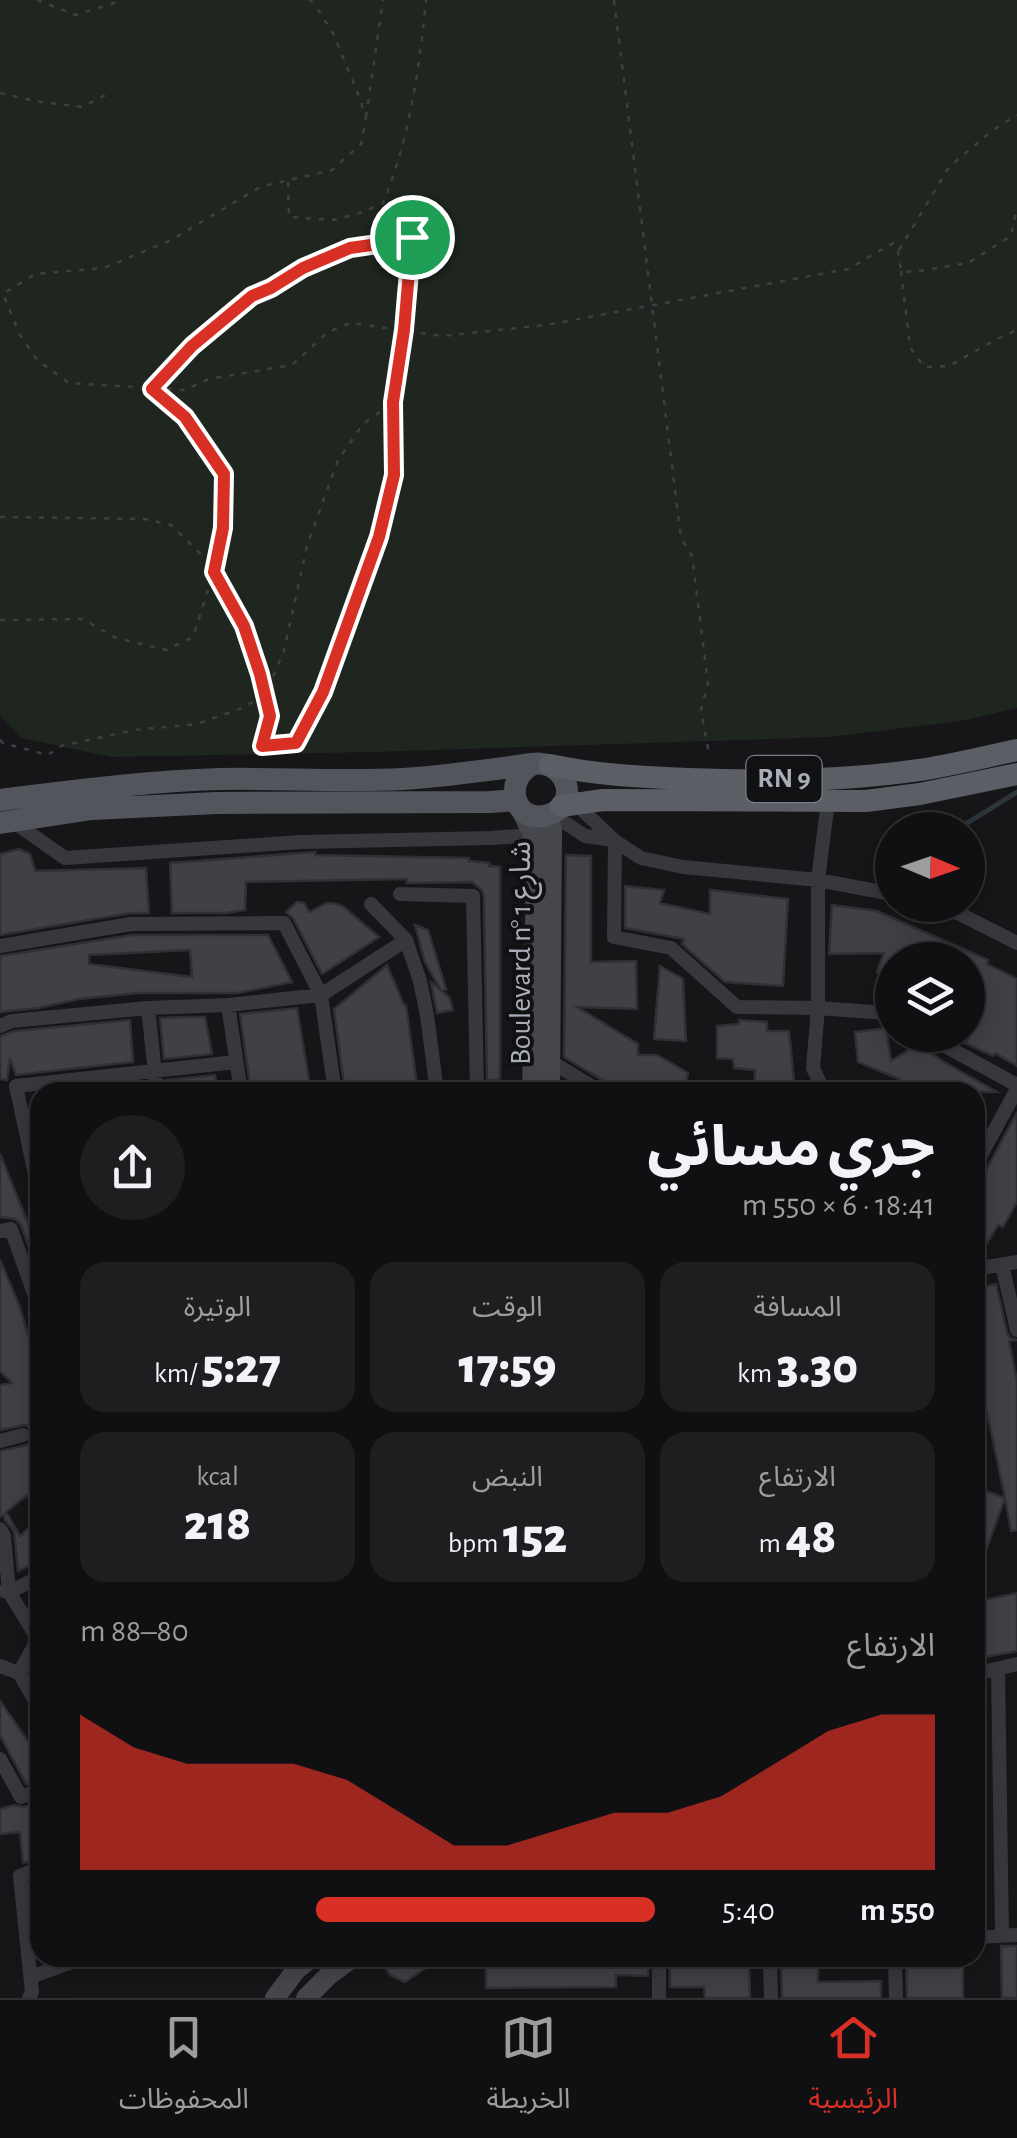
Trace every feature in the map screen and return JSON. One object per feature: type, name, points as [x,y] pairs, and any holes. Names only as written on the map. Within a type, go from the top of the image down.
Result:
[{"type":"highway","name":"RN 9","points":[[542,764],[582,772],[713,780],[836,778],[917,770],[1017,750]]},
{"type":"highway","name":"RN 9","points":[[561,808],[603,800],[866,801],[1017,774]]},
{"type":"main road","points":[[3,814],[216,803],[490,802],[518,804],[536,816],[561,808],[567,791],[563,775],[542,764],[525,768],[515,782],[518,804]]},
{"type":"main road","name":"RN 9","points":[[3,814],[115,786],[217,780],[402,779],[542,764]]},
{"type":"main road","name":"Boulevard n° شارع 1","points":[[518,804],[533,835],[536,874],[532,1082]]},
{"type":"main road","name":"Boulevard n° شارع 1","points":[[550,1082],[552,830],[561,808]]},
{"type":"main road","points":[[275,1998],[300,1967]]},
{"type":"main road","points":[[306,1998],[340,1967]]},
{"type":"street","points":[[820,1082],[814,1068],[818,880],[828,802]]},
{"type":"street","points":[[561,808],[585,836],[615,840]]},
{"type":"street","points":[[561,808],[641,858],[682,867],[818,880],[875,891]]},
{"type":"street","points":[[3,814],[65,858],[301,842],[533,835]]},
{"type":"street","points":[[615,840],[614,937],[671,948],[737,1007],[875,1013]]},
{"type":"street","points":[[400,894],[473,896],[477,1082]]},
{"type":"street","points":[[372,904],[406,940],[428,1015],[435,1082]]},
{"type":"street","points":[[977,922],[1017,943]]},
{"type":"street","points":[[0,946],[131,924],[284,924],[321,995],[334,1082]]},
{"type":"street","points":[[0,1026],[12,1021],[321,995],[406,940]]},
{"type":"street","points":[[228,1005],[239,1082]]},
{"type":"street","points":[[148,1008],[155,1082]]},
{"type":"street","points":[[955,1052],[1017,1087],[985,1147]]},
{"type":"street","points":[[550,1061],[584,1082]]},
{"type":"street","points":[[53,1082],[236,1062]]},
{"type":"street","points":[[30,1084],[16,1086],[30,1151]]},
{"type":"street","points":[[0,1231],[10,1229],[30,1283]]},
{"type":"street","points":[[985,1268],[1010,1264],[1017,1330]]},
{"type":"street","points":[[0,1441],[23,1435]]},
{"type":"street","points":[[0,1530],[4,1536],[4,1591],[30,1628]]},
{"type":"street","points":[[4,1591],[30,1581]]},
{"type":"street","points":[[19,1674],[30,1654]]},
{"type":"street","points":[[985,1672],[1017,1664]]},
{"type":"street","points":[[0,1666],[19,1674],[30,1692]]},
{"type":"street","points":[[998,1669],[1009,1935]]},
{"type":"street","points":[[0,1759],[22,1797],[30,1794]]},
{"type":"street","points":[[29,1998],[32,1992],[20,1876],[30,1872]]},
{"type":"street","points":[[30,1978],[59,1967]]},
{"type":"street","points":[[658,1967],[659,1998]]},
{"type":"street","points":[[770,1967],[771,1998]]},
{"type":"street","points":[[895,1967],[896,1998]]},
{"type":"path","points":[[37,0],[76,14],[123,0]]},
{"type":"path","points":[[309,0],[334,33],[366,119]]},
{"type":"path","points":[[382,0],[361,144],[332,170],[260,187],[171,240],[104,268],[36,274],[3,294],[19,333],[37,360],[69,384],[184,390],[208,379],[292,366],[328,332],[350,324],[442,336],[546,325],[848,269],[893,243],[898,251],[910,347],[924,367],[950,366],[1017,330]]},
{"type":"path","points":[[288,180],[290,216],[333,220],[383,203],[396,170],[418,82],[426,0]]},
{"type":"path","points":[[614,0],[681,538],[692,556],[708,682],[701,710],[708,754]]},
{"type":"path","points":[[0,92],[82,106],[110,93]]},
{"type":"path","points":[[898,251],[949,167],[1017,115]]},
{"type":"path","points":[[0,517],[145,519],[171,525],[208,561],[244,626],[270,716],[262,746],[296,743],[323,692],[379,537],[394,475],[393,402],[412,237],[383,203]]},
{"type":"path","points":[[901,272],[968,263],[1012,236],[1017,207]]},
{"type":"path","points":[[152,389],[192,346],[252,296],[350,248],[412,237]]},
{"type":"path","points":[[0,620],[83,619],[116,638],[166,650],[193,637],[223,528],[224,474],[185,417],[152,389]]},
{"type":"path","points":[[0,740],[48,756],[61,746],[134,730],[197,724],[242,708],[265,694],[284,651],[308,546],[338,460],[363,424],[393,402]]},
{"type":"shaded area","points":[[0,0],[1017,0],[1017,708],[961,721],[829,737],[373,752],[111,757],[22,738],[0,716]]},
{"type":"building","points":[[19,849],[30,854],[35,871],[146,868],[149,913],[0,935],[0,854]]},
{"type":"building","points":[[315,852],[469,858],[500,867],[500,1080],[487,1080],[484,896],[472,882],[246,882],[245,910],[172,913],[170,863]]},
{"type":"building","points":[[566,855],[591,856],[591,962],[636,961],[637,1009],[577,1007],[638,1044],[638,1055],[657,1055],[688,1073],[686,1082],[605,1082],[564,1057]]},
{"type":"building","points":[[625,886],[664,890],[660,903],[710,914],[710,890],[788,899],[783,986],[725,982],[682,944],[684,939],[625,928]]},
{"type":"building","points":[[297,902],[304,903],[309,912],[327,903],[337,904],[379,937],[322,974],[293,918],[286,912]]},
{"type":"building","points":[[832,905],[875,911],[875,922],[902,922],[947,942],[875,942],[875,953],[829,954]]},
{"type":"building","points":[[415,925],[428,930],[446,989],[442,991],[449,997],[453,1010],[437,1013],[431,982],[441,990],[425,962]]},
{"type":"building","points":[[132,935],[268,935],[292,982],[238,993],[137,993],[0,1012],[0,956]],"holes":[[[190,950],[192,977],[89,964],[89,955]]]},
{"type":"building","points":[[985,959],[987,964],[1017,979],[1017,1066],[995,1053],[993,1056],[984,1052]]},
{"type":"building","points":[[387,965],[406,1005],[417,1082],[344,1082],[334,1009]]},
{"type":"building","points":[[660,966],[683,979],[686,1041],[654,1039]]},
{"type":"building","points":[[297,1008],[309,1082],[250,1082],[240,1014]]},
{"type":"building","points":[[205,1017],[212,1054],[164,1059],[160,1018]]},
{"type":"building","points":[[130,1020],[133,1062],[16,1075],[10,1058],[7,1080],[0,1079],[0,1036],[15,1031]]},
{"type":"building","points":[[739,1020],[767,1022],[767,1031],[789,1031],[794,1082],[754,1082],[755,1070],[734,1068],[733,1059],[717,1058],[717,1026],[739,1024]]},
{"type":"building","points":[[875,1029],[875,1052],[890,1052],[891,1061],[905,1052],[930,1052],[979,1082],[898,1082],[899,1079],[858,1062],[855,1032]]},
{"type":"building","points":[[215,1075],[216,1082],[166,1082]]},
{"type":"building","points":[[1017,1112],[1017,1202],[1003,1227],[998,1225],[986,1245],[985,1245],[985,1172]]},
{"type":"building","points":[[0,1154],[30,1228],[30,1250],[21,1225],[15,1219],[0,1217]]},
{"type":"building","points":[[0,1260],[30,1342],[30,1427],[0,1430],[0,1385],[12,1383],[0,1371]]},
{"type":"building","points":[[996,1284],[1007,1332],[1017,1340],[1009,1341],[1017,1381],[1017,1530],[1011,1531],[985,1404],[985,1287]]},
{"type":"building","points":[[30,1443],[30,1500],[27,1495],[6,1512],[20,1536],[30,1527],[30,1565],[18,1571],[14,1531],[4,1514],[0,1517],[0,1451]]},
{"type":"building","points":[[985,1491],[1005,1498],[985,1553]]},
{"type":"building","points":[[1017,1593],[1017,1651],[985,1657],[985,1600]]},
{"type":"building","points":[[0,1701],[30,1744],[30,1783],[26,1784],[0,1735]]},
{"type":"building","points":[[30,1805],[30,1861],[23,1863],[20,1832],[0,1834],[0,1809]]},
{"type":"building","points":[[1001,1946],[1017,1946],[1017,1998],[1002,1998]]},
{"type":"building","points":[[385,1967],[427,1967],[405,1982],[390,1975]]},
{"type":"building","points":[[486,1967],[648,1967],[648,1976],[616,1975],[616,1987],[486,1988]]},
{"type":"building","points":[[670,1967],[749,1967],[750,1998],[705,1998],[704,1987],[670,1987]]},
{"type":"building","points":[[781,1967],[818,1967],[818,1982],[881,1981],[881,1998],[782,1998]]},
{"type":"building","points":[[906,1967],[963,1967],[963,1998],[907,1998]]},
{"type":"waterway","points":[[985,812],[1017,792]]},
{"type":"route","points":[[412,237],[393,402],[394,475],[379,537],[323,692],[296,743],[262,746],[270,716],[260,674],[244,626],[214,572],[223,528],[224,474],[185,417],[152,389],[192,346],[252,296],[350,248],[412,237]]}]
